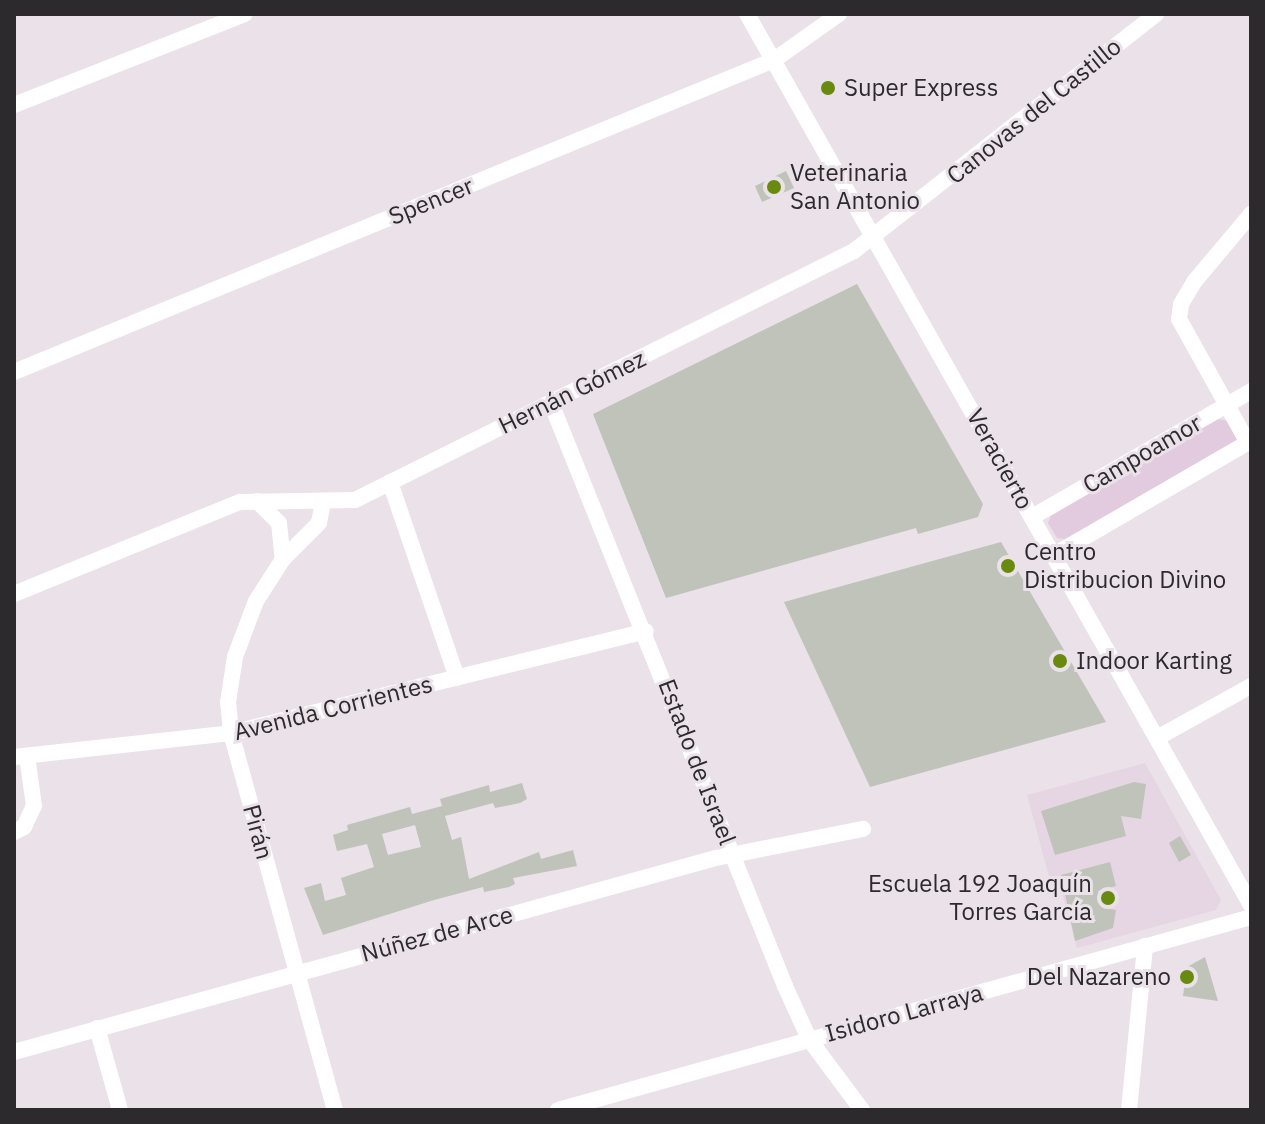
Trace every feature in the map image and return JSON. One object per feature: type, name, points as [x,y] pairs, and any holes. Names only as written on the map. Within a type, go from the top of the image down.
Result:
[{"type":"street","points":[[14,105],[245,14]]},
{"type":"street","name":"Veracierto","points":[[747,14],[1251,905]]},
{"type":"street","name":"Spencer","points":[[14,372],[774,60],[839,14]]},
{"type":"street","name":"Canovas del Castillo","points":[[875,237],[1156,14]]},
{"type":"street","points":[[1249,442],[1182,328],[1181,304],[1251,214]]},
{"type":"street","name":"Hernán Gómez","points":[[14,594],[222,508],[257,501],[355,500],[875,237]]},
{"type":"street","name":"Campoamor","points":[[1032,517],[1251,391]]},
{"type":"street","name":"Estado de Israel","points":[[551,403],[809,1039],[862,1110]]},
{"type":"street","name":"Campoamor","points":[[1054,555],[1249,442]]},
{"type":"street","points":[[390,482],[457,678]]},
{"type":"street","points":[[257,501],[279,523],[283,559]]},
{"type":"street","name":"Pirán","points":[[323,502],[319,523],[283,559],[256,601],[235,657],[228,702],[231,733],[335,1110]]},
{"type":"street","name":"Avenida Corrientes","points":[[21,756],[231,733],[646,631]]},
{"type":"street","points":[[1157,738],[1251,686]]},
{"type":"street","points":[[14,832],[24,827],[34,806],[21,756]]},
{"type":"street","name":"Núñez de Arce","points":[[14,1052],[732,854],[863,829]]},
{"type":"street","points":[[1236,877],[1251,868]]},
{"type":"street","name":"Isidoro Larraya","points":[[558,1110],[1251,917]]},
{"type":"street","points":[[1129,1110],[1145,946]]},
{"type":"street","points":[[97,1028],[120,1110]]},
{"type":"shaded area","points":[[1217,419],[1228,421],[1239,439],[1065,539],[1057,538],[1048,523],[1051,516]]},
{"type":"shaded area","points":[[1145,763],[1221,900],[1216,910],[1077,948],[1062,893],[1054,895],[1027,795]]},
{"type":"building","name":"Veterinaria San Antonio","points":[[786,171],[794,188],[762,202],[755,186]]},
{"type":"building","points":[[857,284],[983,504],[978,517],[918,534],[916,528],[666,598],[593,414]]},
{"type":"building","points":[[1001,542],[1106,722],[870,787],[784,602]]},
{"type":"building","points":[[1134,782],[1146,784],[1141,819],[1121,816],[1126,836],[1055,855],[1041,811]]},
{"type":"building","points":[[522,783],[527,799],[495,808],[493,803],[445,816],[452,840],[461,837],[469,879],[539,852],[541,859],[573,850],[577,866],[513,878],[515,884],[509,887],[484,892],[483,887],[323,935],[304,888],[321,883],[325,901],[346,895],[341,878],[374,867],[367,844],[337,851],[333,835],[348,830],[347,825],[410,807],[412,814],[442,806],[440,799],[489,785],[490,792]],"holes":[[[415,825],[421,847],[388,855],[382,834]]]},
{"type":"building","points":[[1180,836],[1191,855],[1179,862],[1169,843]]},
{"type":"building","points":[[1110,862],[1116,886],[1098,891],[1103,908],[1116,910],[1113,928],[1075,941],[1061,875]]},
{"type":"building","points":[[1205,957],[1218,1001],[1183,996],[1187,967]]},
{"type":"place","name":"Super Express","points":[[828,88]]},
{"type":"place","name":"Veterinaria San Antonio","points":[[774,187]]},
{"type":"place","name":"Centro Distribucion Divino","points":[[1008,566]]},
{"type":"place","name":"Indoor Karting","points":[[1060,661]]},
{"type":"place","name":"Escuela 192 Joaquín Torres García","points":[[1108,898]]},
{"type":"place","name":"Del Nazareno","points":[[1187,977]]}]
